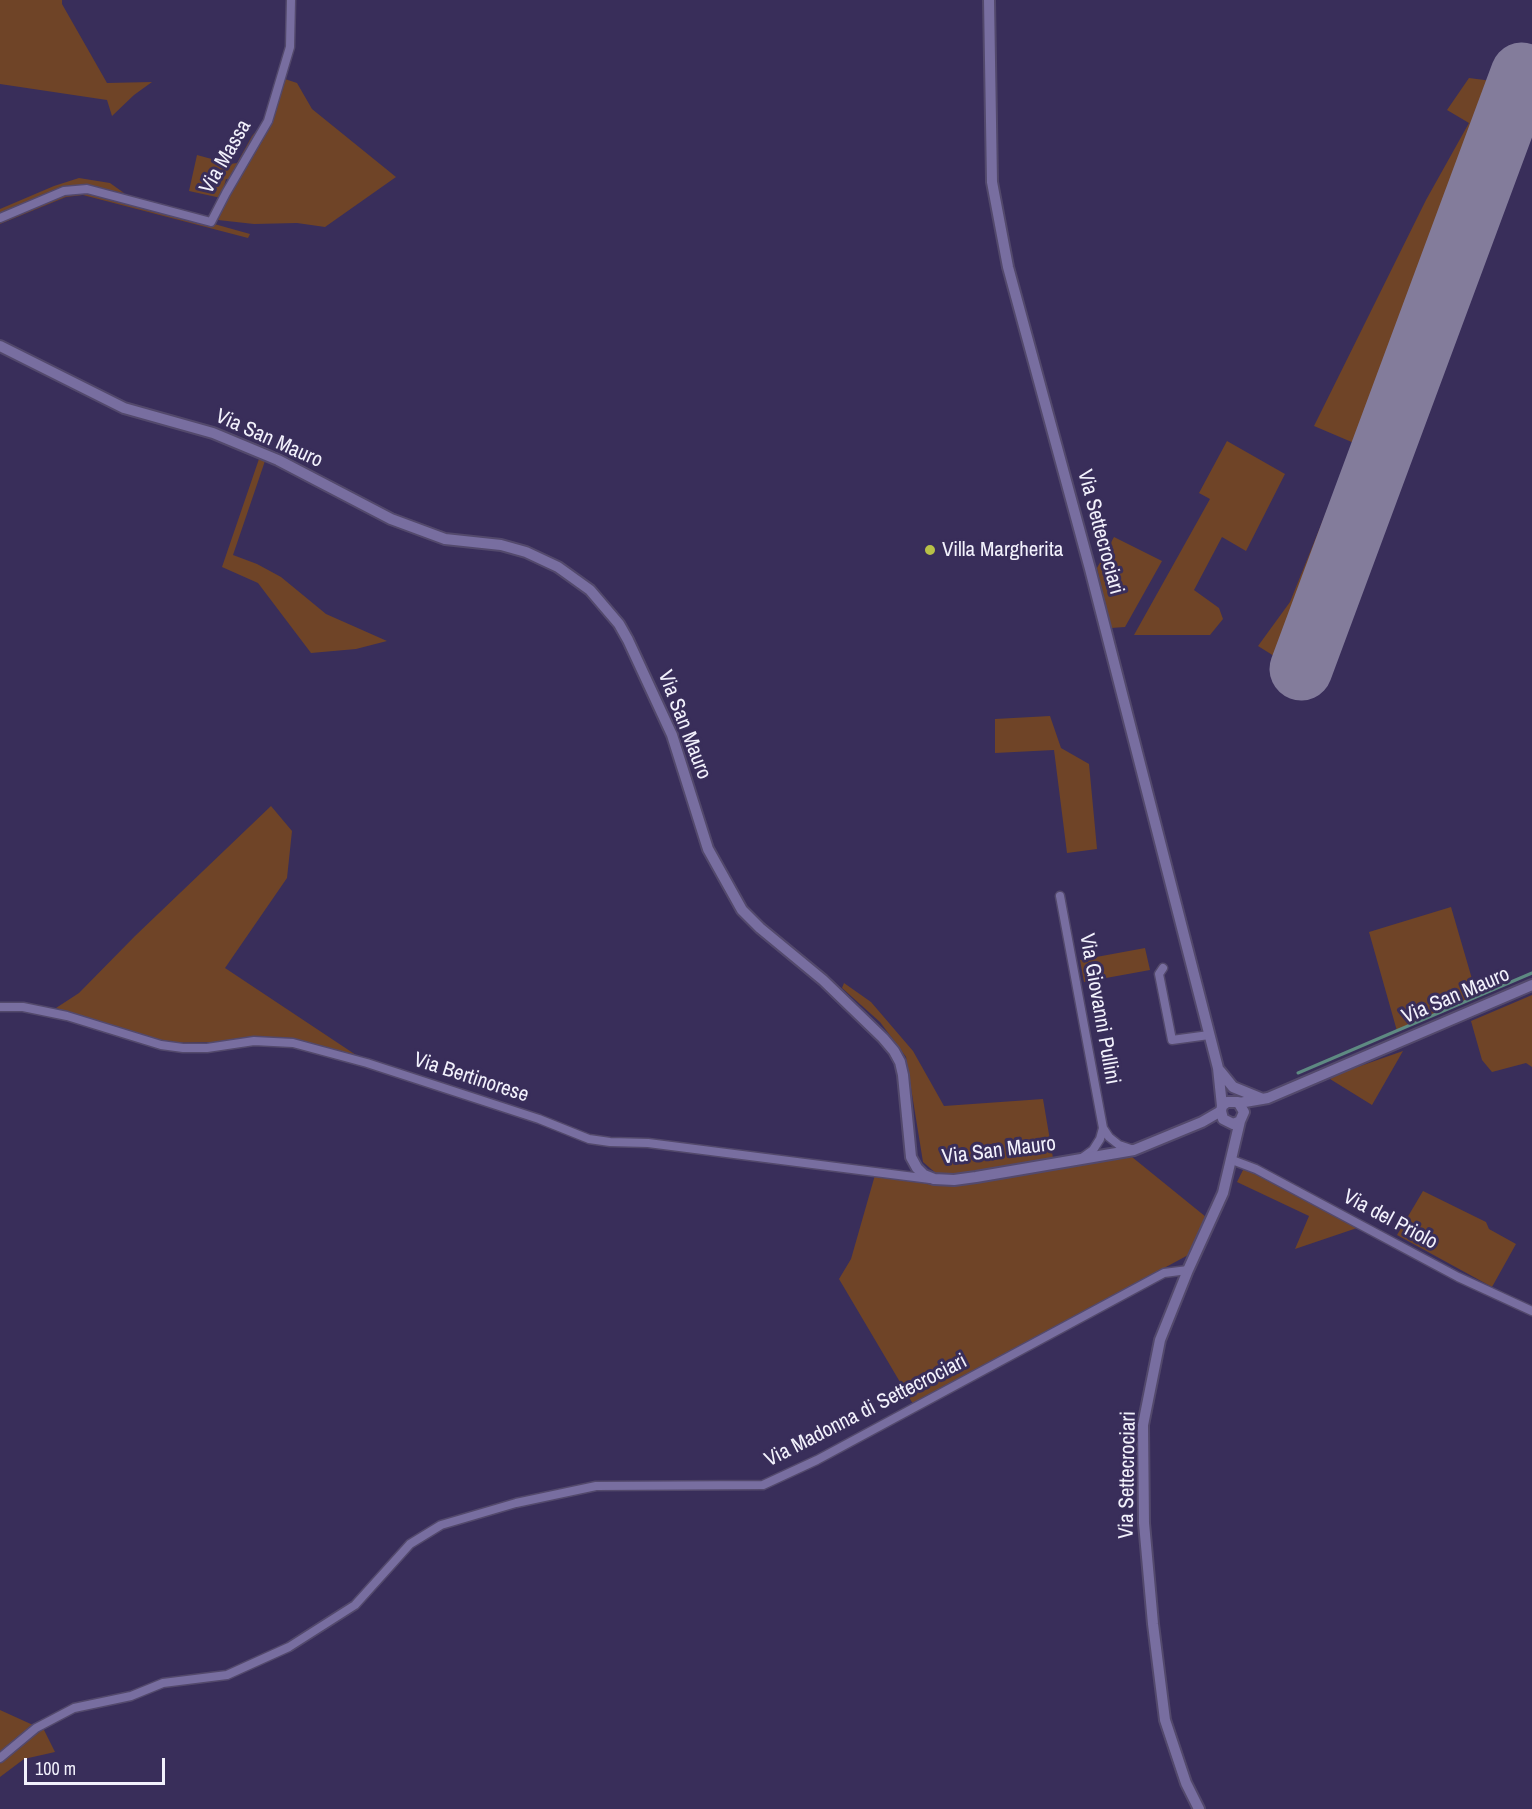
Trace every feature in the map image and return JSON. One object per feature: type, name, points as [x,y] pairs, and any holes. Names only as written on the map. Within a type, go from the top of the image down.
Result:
[{"type":"main road","name":"Via Settecrociari","points":[[989,0],[992,182],[1008,267],[1090,569],[1218,1068],[1232,1155]]},
{"type":"main road","name":"Via San Mauro","points":[[0,346],[124,408],[213,433],[278,460],[390,519],[445,539],[501,545],[526,552],[558,567],[590,590],[620,624],[628,640],[672,735],[708,849],[742,910],[760,928],[823,980],[883,1038],[900,1062],[911,1157],[924,1175],[934,1179],[954,1180],[1134,1150],[1224,1115]]},
{"type":"main road","name":"Via San Mauro","points":[[1239,1109],[1532,985]]},
{"type":"main road","name":"Via Settecrociari","points":[[1199,1809],[1186,1783],[1165,1720],[1153,1624],[1144,1522],[1143,1425],[1160,1340],[1188,1270],[1223,1193],[1232,1155],[1239,1109],[1218,1068]]},
{"type":"main road","points":[[1218,1068],[1233,1087],[1253,1097],[1263,1099]]},
{"type":"main road","points":[[1227,1102],[1239,1109],[1237,1123],[1224,1115],[1227,1102]]},
{"type":"street","name":"Via Massa","points":[[0,218],[64,191],[87,189],[211,222],[268,121],[290,46],[291,0]]},
{"type":"street","name":"Via Giovanni Pullini","points":[[1060,896],[1108,1155]]},
{"type":"street","points":[[1164,968],[1159,974],[1172,1040],[1209,1035]]},
{"type":"street","name":"Via Bertinorese","points":[[0,1007],[23,1007],[67,1016],[161,1045],[183,1048],[207,1048],[254,1041],[293,1042],[367,1063],[539,1119],[589,1139],[648,1143],[934,1179]]},
{"type":"street","points":[[1105,1138],[1134,1150]]},
{"type":"street","name":"Via Giovanni Pullini","points":[[1080,1160],[1105,1138]]},
{"type":"street","name":"Via del Priolo","points":[[1232,1155],[1458,1277],[1532,1311]]},
{"type":"street","name":"Via Madonna di Settecrociari","points":[[0,1758],[36,1728],[74,1708],[130,1696],[163,1683],[227,1675],[289,1647],[355,1605],[410,1544],[441,1525],[516,1503],[596,1486],[763,1485],[817,1460],[1164,1273],[1188,1270]]},
{"type":"shaded area","points":[[0,0],[62,0],[62,4],[107,83],[152,82],[112,116],[107,100],[0,84]]},
{"type":"shaded area","points":[[1500,71],[1514,72],[1457,213],[1290,666],[1258,646],[1290,602],[1354,443],[1314,426],[1426,200],[1469,123],[1447,110],[1469,78],[1492,81]]},
{"type":"shaded area","points":[[285,79],[297,83],[312,109],[396,177],[325,227],[297,223],[254,224],[218,220],[229,192],[274,115]]},
{"type":"shaded area","points":[[266,119],[231,180],[226,179],[221,198],[189,191],[197,155],[230,164],[237,163],[252,136]]},
{"type":"shaded area","points":[[79,178],[110,183],[124,193],[80,185],[61,189],[0,215],[0,209]]},
{"type":"shaded area","points":[[88,191],[250,234],[248,238],[83,195],[66,197],[0,224],[0,220],[66,193]]},
{"type":"shaded area","points":[[1227,441],[1285,474],[1246,551],[1222,537],[1194,590],[1219,608],[1223,619],[1210,635],[1134,635],[1210,499],[1199,493]]},
{"type":"shaded area","points":[[260,456],[266,458],[233,555],[257,564],[281,577],[326,614],[387,641],[356,649],[311,653],[258,583],[222,567]]},
{"type":"shaded area","points":[[1114,537],[1162,561],[1125,627],[1111,628],[1097,568]]},
{"type":"shaded area","points":[[1050,716],[1061,748],[1089,764],[1097,849],[1067,853],[1054,750],[995,753],[995,719]]},
{"type":"shaded area","points":[[271,806],[292,831],[287,878],[225,968],[359,1057],[291,1038],[255,1037],[215,1042],[158,1043],[56,1008],[79,993]]},
{"type":"shaded area","points":[[1451,907],[1477,996],[1397,1031],[1369,932]]},
{"type":"shaded area","points":[[1145,948],[1150,970],[1084,982],[1080,960]]},
{"type":"shaded area","points":[[844,983],[871,1002],[913,1051],[944,1106],[1043,1099],[1053,1158],[958,1176],[938,1175],[923,1162],[906,1057],[880,1022],[842,988]]},
{"type":"shaded area","points":[[1532,995],[1532,1067],[1526,1063],[1492,1072],[1482,1060],[1471,1021]]},
{"type":"shaded area","points":[[1403,1051],[1372,1105],[1330,1079],[1346,1071]]},
{"type":"shaded area","points":[[1132,1157],[1206,1217],[1190,1254],[913,1404],[839,1279],[851,1259],[875,1175],[941,1185],[986,1181]]},
{"type":"shaded area","points":[[1244,1168],[1357,1228],[1295,1249],[1309,1216],[1237,1182]]},
{"type":"shaded area","points":[[1423,1191],[1486,1222],[1489,1229],[1516,1244],[1492,1287],[1397,1235]]},
{"type":"shaded area","points":[[0,1710],[44,1730],[55,1752],[24,1759],[0,1777]]},
{"type":"waterway","points":[[1298,1073],[1532,973]]},
{"type":"runway","points":[[1301,669],[1522,74]]},
{"type":"place","name":"Villa Margherita","points":[[930,550]]}]
